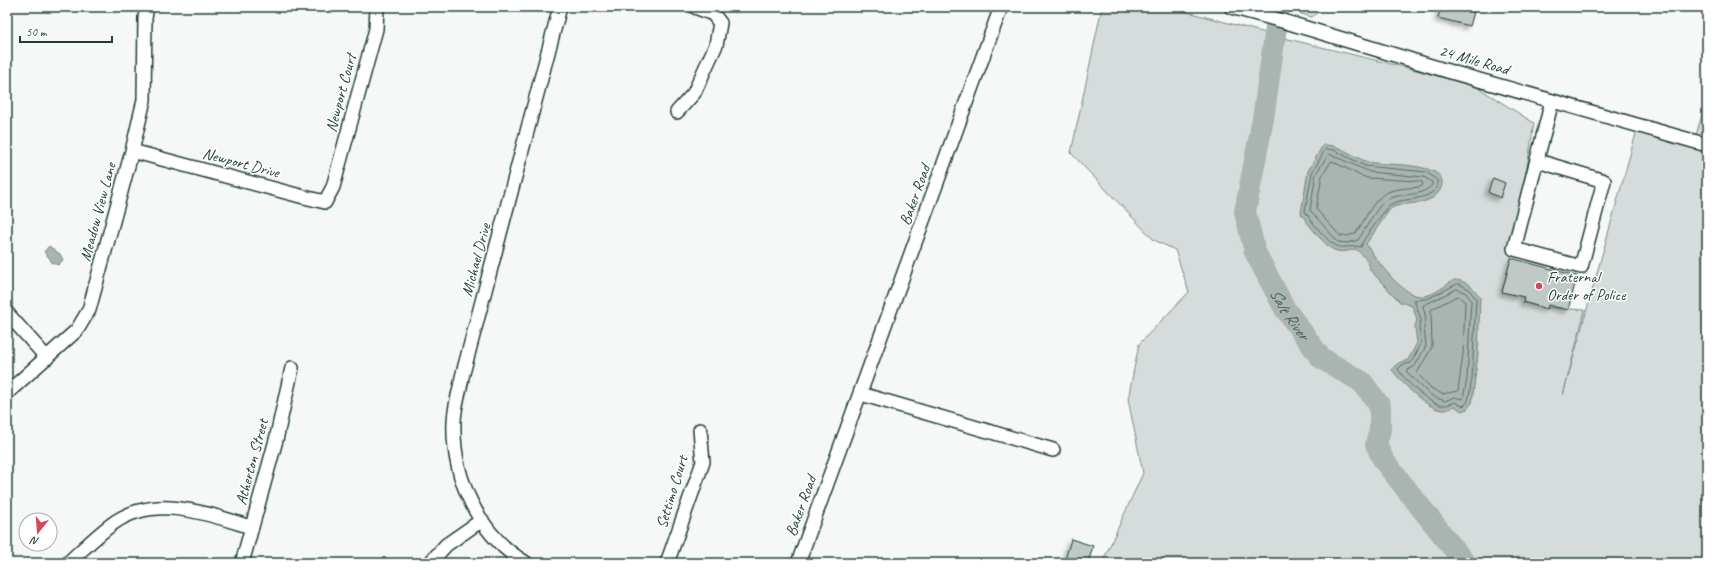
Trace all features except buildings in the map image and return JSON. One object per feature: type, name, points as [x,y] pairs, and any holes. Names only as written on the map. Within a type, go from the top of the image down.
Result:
[{"type":"street","name":"Meadow View Lane","points":[[7,393],[77,330],[89,310],[132,151],[144,100],[145,18],[147,7]]},
{"type":"street","name":"Newport Court","points":[[333,187],[376,29],[377,7]]},
{"type":"street","name":"Michael Drive","points":[[526,563],[511,554],[489,532],[464,488],[455,451],[454,421],[462,377],[560,7]]},
{"type":"street","points":[[677,112],[694,92],[716,45],[720,23],[713,14],[695,7]]},
{"type":"street","name":"Baker Road","points":[[798,563],[861,394],[1001,7]]},
{"type":"street","name":"24 Mile Road","points":[[1231,7],[1707,146]]},
{"type":"street","points":[[1538,161],[1604,181],[1581,267],[1514,249],[1538,161],[1552,101]]},
{"type":"street","name":"Newport Drive","points":[[132,151],[325,202],[333,187]]},
{"type":"street","points":[[7,313],[47,358]]},
{"type":"street","name":"Atherton Street","points":[[242,563],[276,440],[292,368]]},
{"type":"street","points":[[861,394],[1053,450]]},
{"type":"street","name":"Settimo Court","points":[[667,563],[702,462],[700,430]]},
{"type":"street","points":[[68,563],[115,522],[134,513],[173,508],[195,510],[251,527]]},
{"type":"street","points":[[430,563],[446,545],[482,520]]},
{"type":"shaded area","points":[[1102,7],[1169,7],[1284,38],[1412,69],[1477,87],[1534,123],[1514,249],[1502,291],[1524,297],[1523,302],[1541,307],[1585,310],[1563,395],[1638,126],[1694,142],[1707,97],[1707,563],[1102,563],[1143,473],[1128,399],[1139,344],[1189,292],[1175,250],[1154,240],[1071,153]]},
{"type":"shaded area","points":[[1277,7],[1324,7],[1312,17]]},
{"type":"water","points":[[1323,145],[1329,145],[1341,149],[1368,162],[1414,166],[1427,169],[1437,174],[1442,180],[1440,190],[1436,196],[1423,202],[1396,206],[1390,209],[1366,244],[1391,277],[1399,285],[1416,295],[1424,296],[1432,294],[1454,280],[1458,280],[1469,285],[1480,297],[1478,354],[1472,403],[1467,409],[1461,411],[1455,406],[1446,410],[1439,409],[1424,402],[1416,396],[1392,370],[1397,364],[1408,360],[1417,343],[1415,327],[1417,319],[1412,306],[1400,302],[1370,270],[1367,261],[1356,249],[1340,251],[1330,248],[1316,233],[1301,213],[1308,171]]},
{"type":"water","points":[[49,246],[60,254],[63,260],[58,265],[51,262],[44,252]]},
{"type":"waterway","name":"Salt River","points":[[1279,7],[1263,119],[1245,212],[1255,252],[1285,309],[1321,358],[1362,382],[1380,406],[1380,430],[1376,444],[1384,461],[1465,563]]},
{"type":"place","name":"Fraternal Order of Police","points":[[1539,286]]}]
